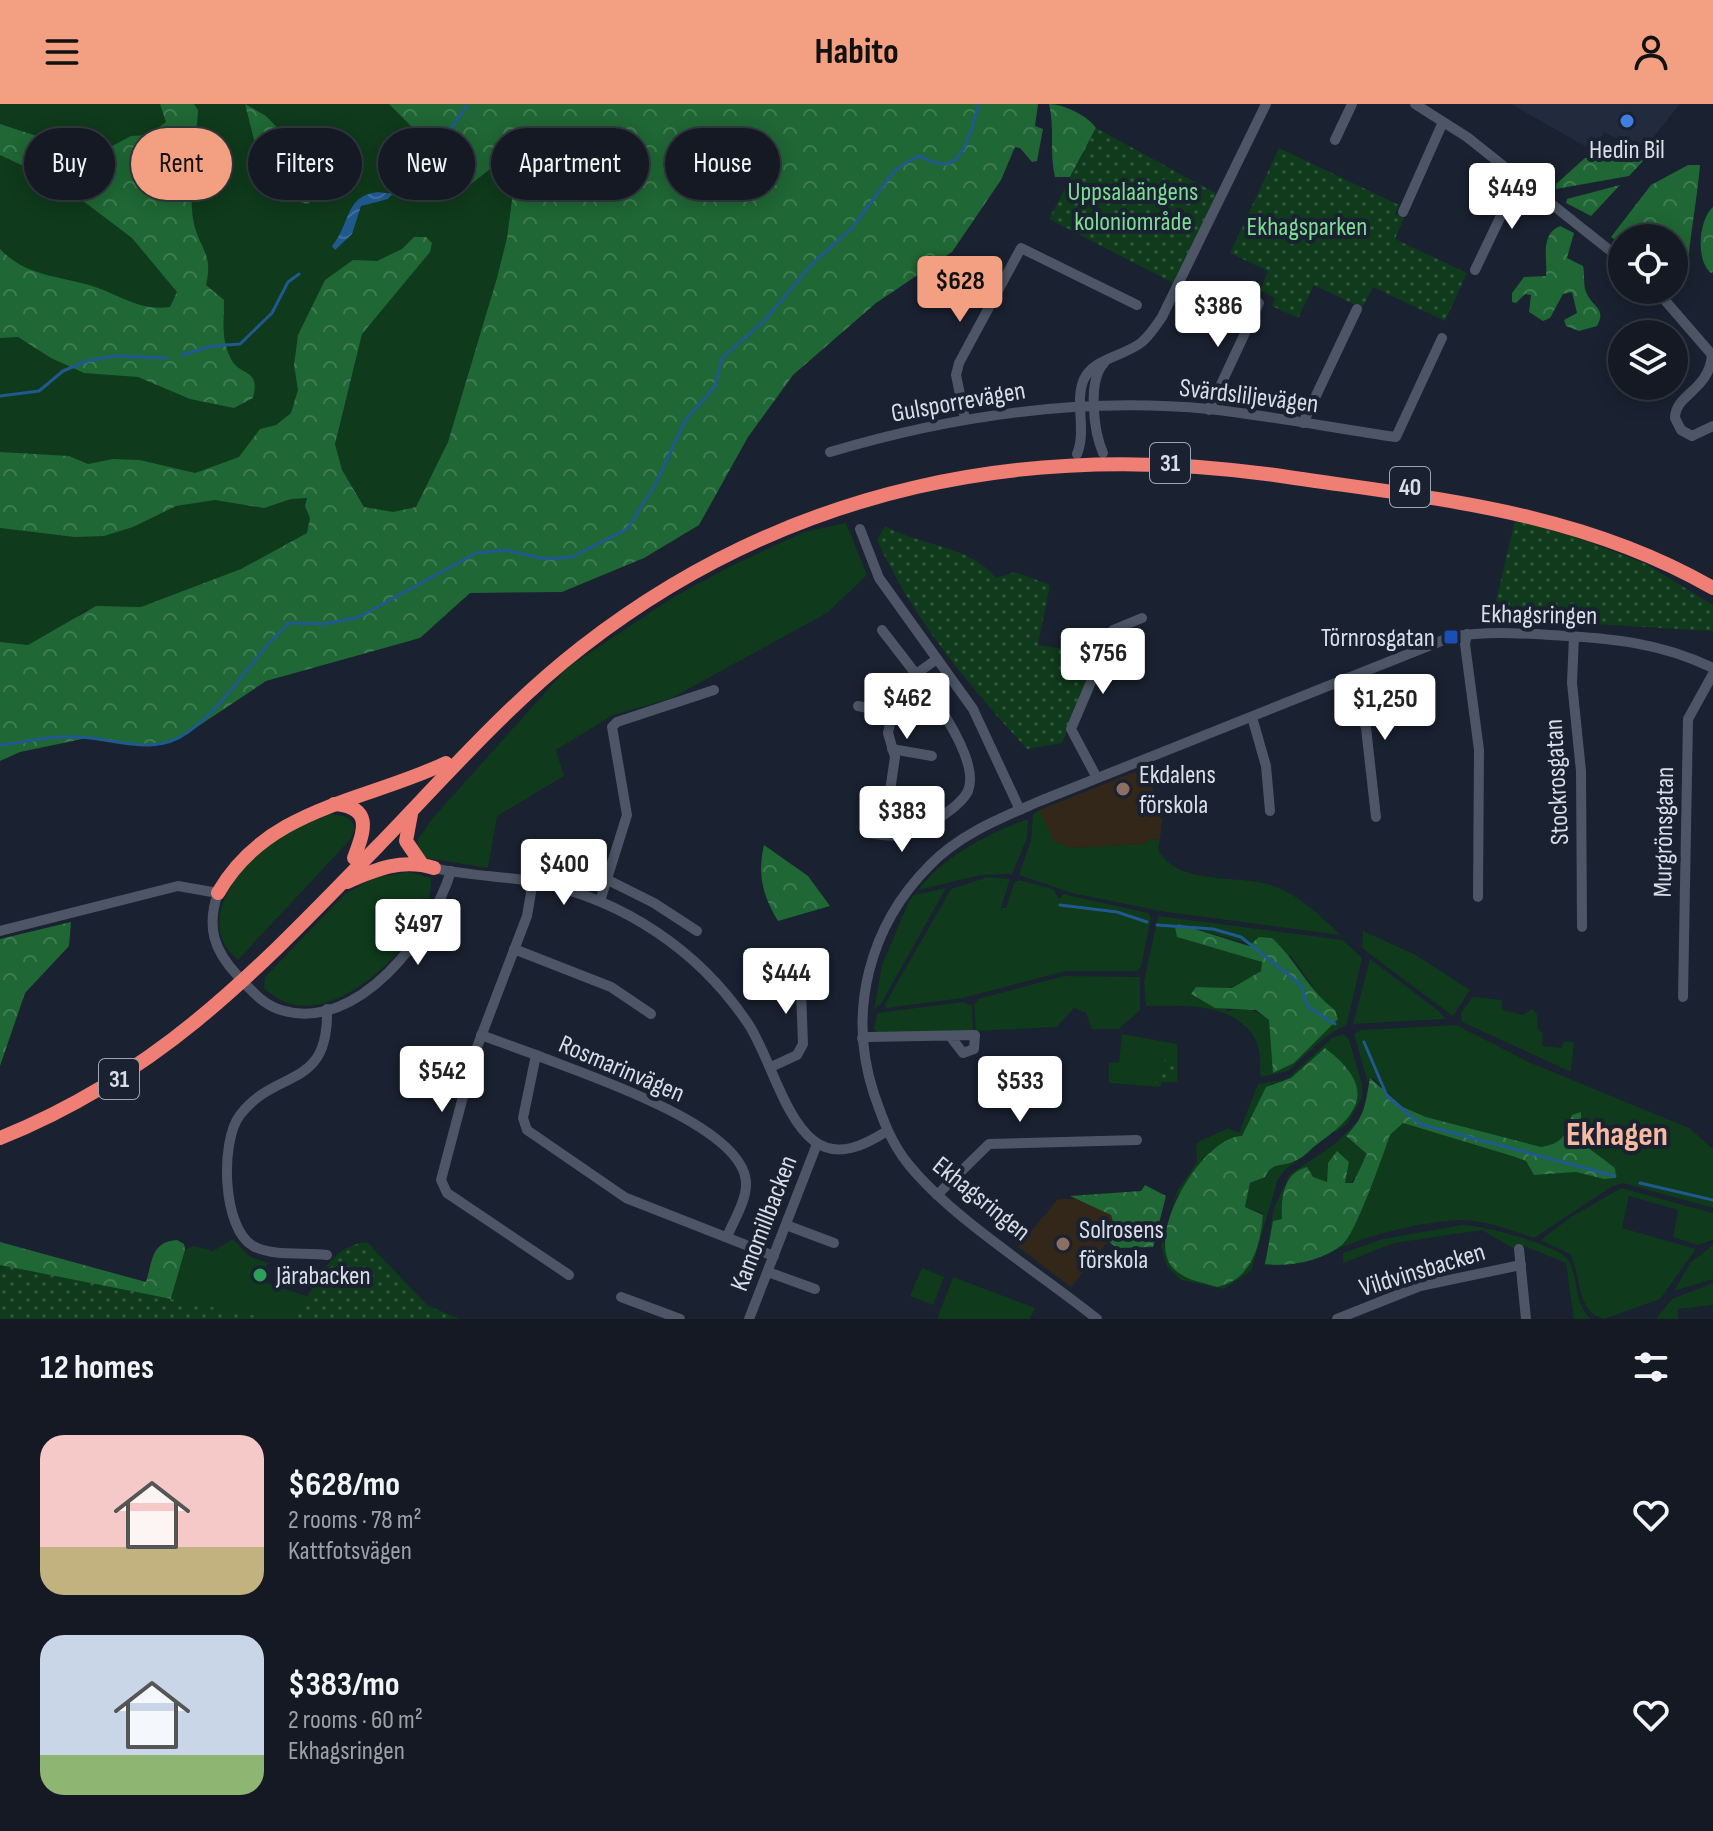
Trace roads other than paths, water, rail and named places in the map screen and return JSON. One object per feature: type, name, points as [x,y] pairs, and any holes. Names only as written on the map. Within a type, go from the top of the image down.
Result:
[{"type":"highway","name":"31","points":[[262,959],[354,858],[520,689],[577,639],[637,596],[712,553],[810,510],[893,483],[996,461],[1103,453]]},
{"type":"highway","name":"40","points":[[1103,453],[1221,458],[1527,506],[1623,535],[1713,579]]},
{"type":"highway","name":"31","points":[[0,1138],[60,1112],[173,1042],[340,884],[542,680],[642,603],[702,568],[781,530],[834,510],[924,484],[1048,464],[1165,463],[1348,486],[1563,523],[1635,549],[1713,588]]},
{"type":"highway","points":[[218,893],[235,867],[264,838],[305,815],[399,785],[446,763]]},
{"type":"highway","points":[[333,804],[355,809],[363,819],[364,829],[354,858]]},
{"type":"highway","points":[[412,810],[406,841],[428,866]]},
{"type":"highway","points":[[340,884],[387,866],[428,866]]},
{"type":"highway","name":"31","points":[[0,1129],[78,1093],[134,1059],[222,996]]},
{"type":"street","points":[[1077,454],[1082,438],[1085,376],[1142,342],[1162,317],[1266,104]]},
{"type":"street","points":[[1335,140],[1352,104]]},
{"type":"street","points":[[1415,104],[1519,178],[1608,249]]},
{"type":"street","points":[[1403,212],[1443,122]]},
{"type":"street","points":[[1475,270],[1519,178]]},
{"type":"street","points":[[965,419],[957,369],[1021,248],[1137,305]]},
{"type":"street","points":[[1209,410],[1259,303]]},
{"type":"street","points":[[1668,304],[1713,356],[1709,375],[1678,405],[1675,418],[1681,430],[1692,436],[1713,426]]},
{"type":"street","points":[[1303,423],[1357,309]]},
{"type":"street","name":"Svärdsliljevägen","points":[[1096,407],[1209,410],[1396,437],[1442,338]]},
{"type":"street","points":[[1103,453],[1098,439],[1096,407],[1097,375],[1105,362]]},
{"type":"street","name":"Gulsporrevägen","points":[[830,452],[919,427],[965,419],[1096,407]]},
{"type":"street","points":[[860,529],[879,578],[973,709],[1020,810]]},
{"type":"street","points":[[1097,778],[1071,729],[1113,630],[1142,618]]},
{"type":"street","points":[[867,833],[914,835],[953,808],[968,791],[969,767],[959,743],[882,630]]},
{"type":"street","points":[[1467,634],[1465,644],[1479,750],[1478,897]]},
{"type":"street","name":"Ekhagsringen","points":[[1097,1319],[937,1195],[906,1161],[887,1131],[866,1071],[862,1038],[863,1000],[870,964],[894,908],[931,863],[953,844],[1020,810],[1347,678],[1467,634],[1574,636],[1644,642],[1713,671]]},
{"type":"street","name":"Stockrosgatan","points":[[1574,636],[1572,683],[1581,771],[1582,927]]},
{"type":"street","points":[[928,798],[890,791],[895,757],[888,739],[898,687],[937,659]]},
{"type":"street","name":"Murgrönsgatan","points":[[1683,997],[1688,719],[1713,671]]},
{"type":"street","points":[[1347,678],[1366,728],[1376,817]]},
{"type":"street","points":[[600,901],[627,815],[612,727],[617,722],[714,690]]},
{"type":"street","points":[[858,706],[892,713]]},
{"type":"street","points":[[1252,717],[1266,766],[1270,811]]},
{"type":"street","points":[[892,749],[932,756]]},
{"type":"street","points":[[428,866],[533,881],[600,901],[658,932],[697,963],[750,1026],[799,1125],[817,1144],[847,1150],[887,1131]]},
{"type":"street","points":[[0,931],[178,886],[218,893],[212,921],[217,951],[257,997],[273,1007],[293,1013],[327,1009],[382,978],[413,947],[432,916],[451,871]]},
{"type":"street","points":[[608,880],[654,903],[697,931]]},
{"type":"street","points":[[533,881],[527,916],[481,1035],[442,1187],[569,1275]]},
{"type":"street","points":[[514,949],[611,987],[651,1014]]},
{"type":"street","points":[[771,1067],[797,1055],[803,1044],[800,964]]},
{"type":"street","points":[[327,1009],[327,1038],[320,1055],[302,1073],[244,1110],[232,1130],[227,1158],[232,1213],[244,1239],[267,1250],[327,1255]]},
{"type":"street","name":"Rosmarinvägen","points":[[481,1035],[665,1106],[737,1154],[746,1184],[727,1237]]},
{"type":"street","points":[[862,1038],[950,1036]]},
{"type":"street","name":"Rosmarinvägen","points":[[536,1055],[523,1118],[527,1130],[626,1198],[774,1256]]},
{"type":"street","points":[[937,1195],[989,1144],[1137,1140]]},
{"type":"street","name":"Kamomillbacken","points":[[749,1319],[817,1144]]},
{"type":"street","points":[[786,1225],[834,1243]]},
{"type":"street","points":[[1519,1249],[1526,1319]]},
{"type":"street","name":"Vildvinsbacken","points":[[1337,1319],[1420,1286],[1521,1265]]},
{"type":"street","points":[[768,1272],[815,1289]]},
{"type":"street","points":[[621,1297],[680,1319]]},
{"type":"water","points":[[378,192],[378,200],[384,200],[361,206],[352,234],[335,250],[332,246],[349,212],[358,200]]},
{"type":"waterway","points":[[0,745],[70,737],[135,745],[162,744],[188,732],[202,721],[289,623],[324,624],[359,617],[476,553],[506,550],[545,559],[572,557],[627,529],[655,485],[685,421],[715,386],[722,358],[765,320],[811,265],[852,228],[894,171],[917,156],[941,164],[957,158],[967,142],[979,104]]},
{"type":"waterway","points":[[452,128],[467,106]]},
{"type":"waterway","points":[[182,355],[212,346],[240,344],[272,313],[288,282],[299,274]]},
{"type":"waterway","points":[[0,396],[39,391],[63,371],[87,361],[114,356],[167,358]]},
{"type":"waterway","points":[[1060,905],[1117,912],[1147,922]]},
{"type":"waterway","points":[[1157,925],[1213,929],[1241,937],[1301,985],[1308,1007],[1335,1024]]},
{"type":"waterway","points":[[1364,1042],[1387,1096],[1420,1124],[1615,1176]]},
{"type":"waterway","points":[[1640,1183],[1713,1200]]},
{"type":"place","name":"Hedin Bil","points":[[1627,121]]},
{"type":"place","name":"Törnrosgatan","points":[[1451,637]]},
{"type":"place","name":"Ekdalens förskola","points":[[1123,789]]},
{"type":"place","name":"Solrosens förskola","points":[[1063,1244]]},
{"type":"place","name":"Järabacken","points":[[260,1275]]},
{"type":"district","name":"Ekhagen","points":[[1617,1133]]},
{"type":"park label","name":"Uppsalaängens koloniområde","points":[[1133,206]]},
{"type":"park label","name":"Ekhagsparken","points":[[1307,226]]}]
